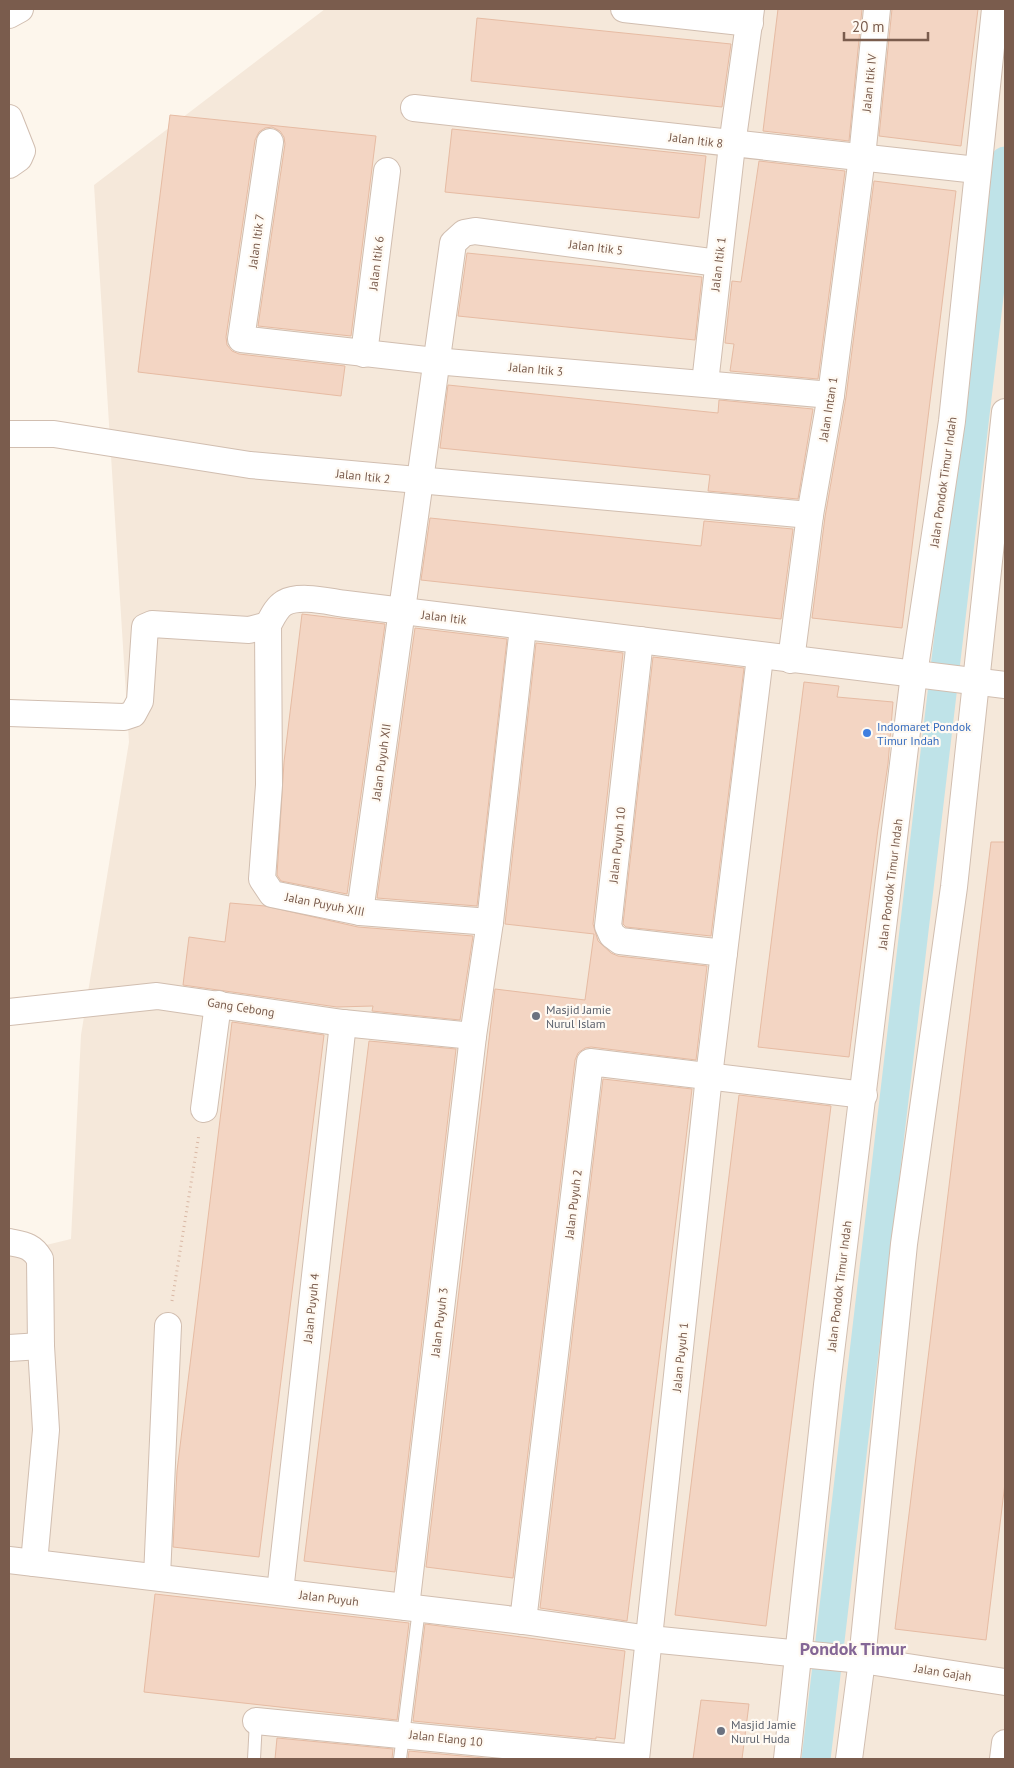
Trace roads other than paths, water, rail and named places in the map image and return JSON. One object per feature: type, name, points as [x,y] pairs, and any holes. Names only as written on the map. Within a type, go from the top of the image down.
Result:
[{"type":"street","points":[[9,15],[20,9]]},
{"type":"street","points":[[624,9],[751,16]]},
{"type":"street","name":"Jalan Itik IV","points":[[862,157],[877,9]]},
{"type":"street","name":"Jalan Pondok Timur Indah","points":[[787,1759],[807,1656],[827,1385],[952,421],[995,9]]},
{"type":"street","name":"Jalan Itik 1","points":[[705,382],[732,145],[751,16]]},
{"type":"street","name":"Jalan Itik 8","points":[[414,108],[732,145],[977,170]]},
{"type":"street","points":[[9,118],[22,151],[19,158],[9,165]]},
{"type":"street","name":"Jalan Itik 7","points":[[241,339],[270,142]]},
{"type":"street","name":"Jalan Intan 1","points":[[791,660],[810,515],[831,395],[862,157]]},
{"type":"street","name":"Jalan Itik 6","points":[[364,354],[387,171]]},
{"type":"street","name":"Jalan Itik 5","points":[[475,231],[718,263]]},
{"type":"street","name":"Jalan Puyuh XII","points":[[360,912],[452,243],[464,233],[475,231]]},
{"type":"street","name":"Jalan Itik 3","points":[[241,339],[436,361],[705,382],[831,395]]},
{"type":"street","points":[[849,1759],[856,1659],[904,1244],[954,887],[969,681],[1005,412]]},
{"type":"street","name":"Jalan Itik 2","points":[[9,434],[54,434],[250,465],[419,482],[810,515]]},
{"type":"street","name":"Jalan Itik","points":[[268,625],[275,612],[285,603],[302,600],[1005,686]]},
{"type":"street","points":[[9,713],[124,718],[133,714],[139,706],[145,627],[152,624],[249,630],[268,625]]},
{"type":"street","name":"Jalan Puyuh XIII","points":[[268,625],[269,785],[262,880],[266,887],[272,894],[360,912],[490,922]]},
{"type":"street","name":"Jalan Puyuh 3","points":[[412,1608],[473,1036],[490,922],[523,627]]},
{"type":"street","name":"Jalan Puyuh 10","points":[[640,640],[608,926],[612,935],[620,941],[724,953]]},
{"type":"street","name":"Jalan Puyuh 1","points":[[636,1758],[709,1076],[760,656]]},
{"type":"street","name":"Gang Cebong","points":[[9,1012],[158,996],[343,1023],[473,1036]]},
{"type":"street","points":[[204,1109],[218,1004]]},
{"type":"street","name":"Jalan Puyuh 4","points":[[280,1592],[343,1023]]},
{"type":"street","name":"Jalan Puyuh 2","points":[[523,1621],[590,1062],[864,1095]]},
{"type":"street","points":[[9,1242],[28,1246],[36,1251],[40,1259],[41,1346],[46,1430],[21,1561]]},
{"type":"street","points":[[157,1577],[168,1326]]},
{"type":"street","points":[[9,1348],[41,1346]]},
{"type":"street","name":"Jalan Puyuh","points":[[21,1561],[523,1621],[650,1639],[807,1656]]},
{"type":"street","name":"Jalan Gajah","points":[[807,1656],[856,1659],[1005,1682]]},
{"type":"street","name":"Jalan Elang 10","points":[[256,1721],[636,1758]]},
{"type":"street","points":[[1004,1759],[1005,1743]]},
{"type":"lane","points":[[400,1759],[404,1734],[412,1608]]},
{"type":"lane","points":[[254,1759],[256,1721]]},
{"type":"waterway","points":[[816,1759],[1005,161]]},
{"type":"place","name":"Indomaret Pondok Timur Indah","points":[[867,733]]},
{"type":"place","name":"Masjid Jamie Nurul Islam","points":[[536,1016]]},
{"type":"place","name":"Masjid Jamie Nurul Huda","points":[[721,1731]]},
{"type":"district","name":"Pondok Timur","points":[[853,1648]]}]
